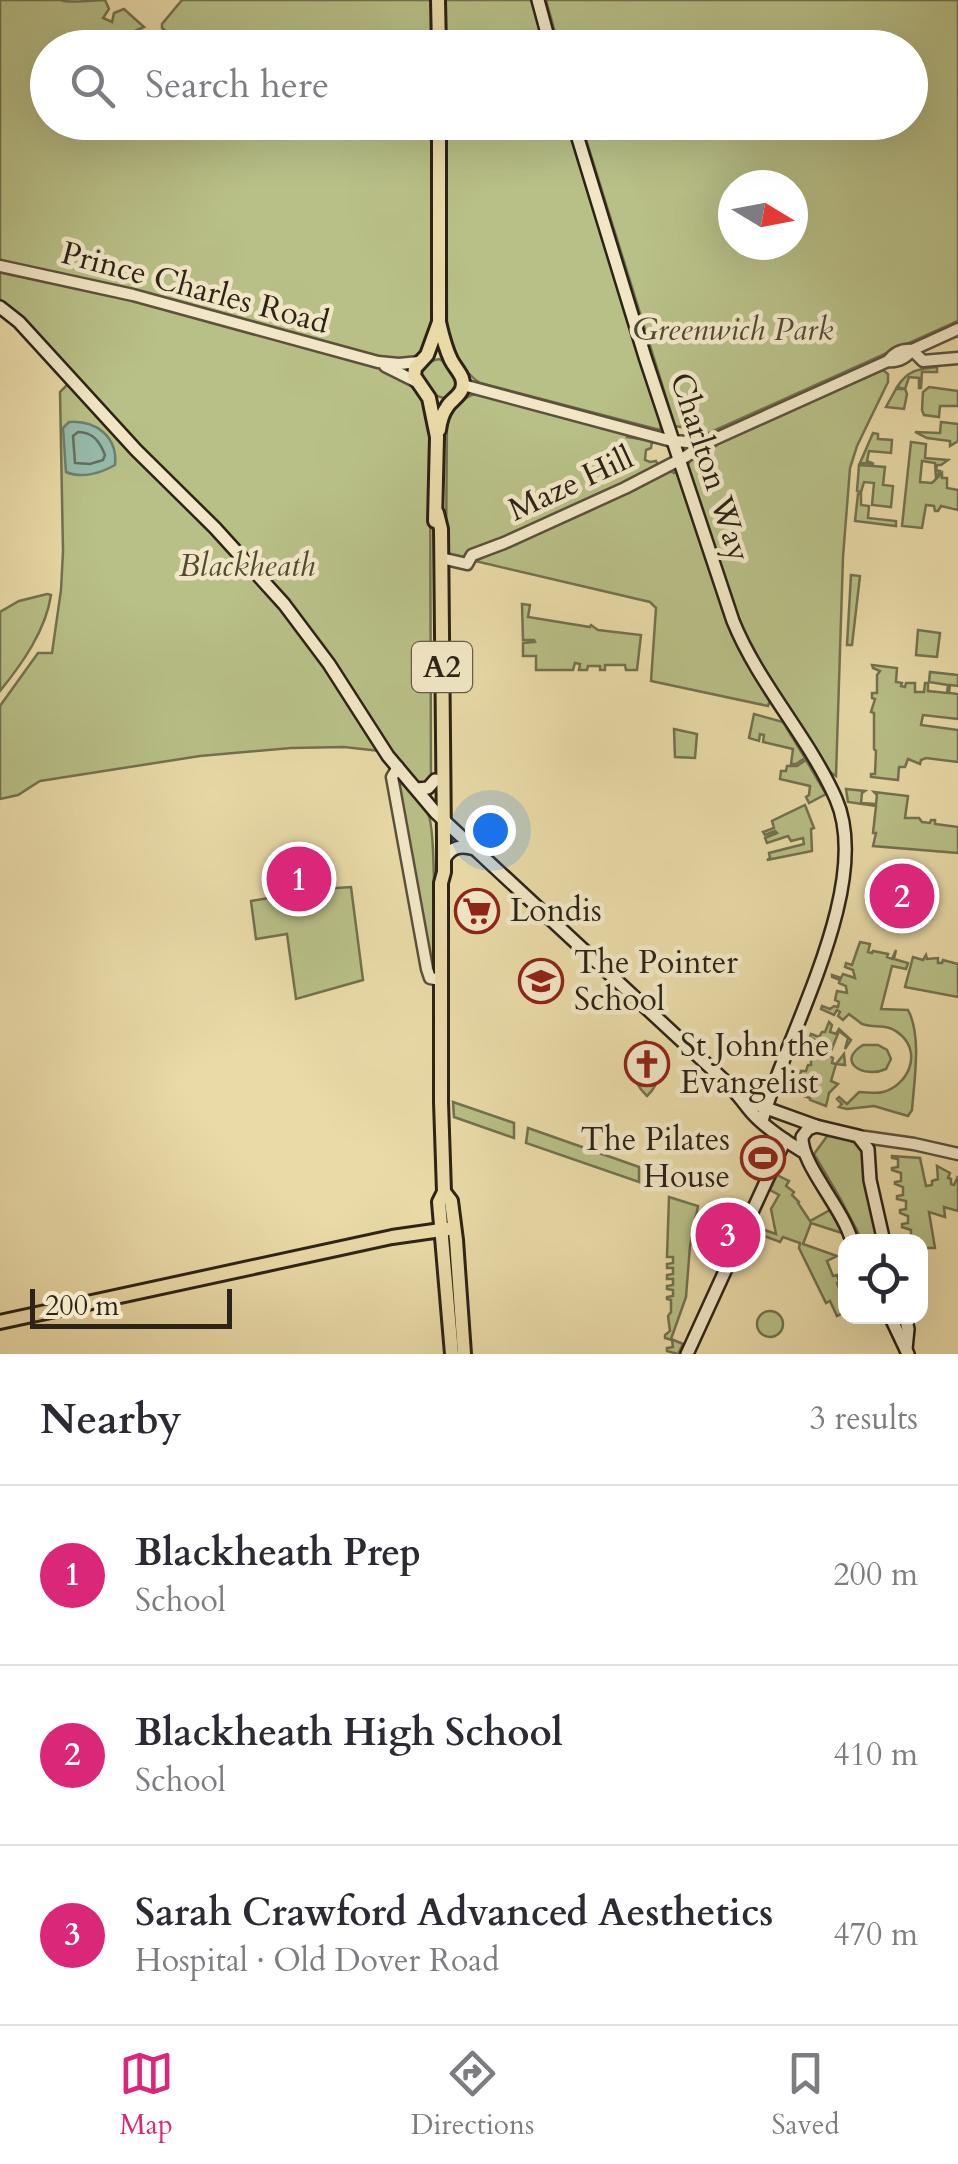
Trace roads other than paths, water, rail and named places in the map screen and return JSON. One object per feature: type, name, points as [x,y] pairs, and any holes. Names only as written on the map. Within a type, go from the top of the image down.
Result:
[{"type":"main road","points":[[438,0],[439,30]]},
{"type":"main road","points":[[538,0],[546,30]]},
{"type":"main road","points":[[439,140],[439,322],[463,385]]},
{"type":"main road","name":"Charlton Way","points":[[579,140],[678,460],[740,639],[819,768],[837,801],[844,827],[846,859],[830,933],[764,1115]]},
{"type":"main road","points":[[3,309],[20,322],[284,604],[329,664],[388,756],[439,821],[474,849],[747,1105],[764,1115],[785,1140],[802,1151],[850,1234]]},
{"type":"main road","points":[[439,322],[414,372],[415,381],[438,404],[449,403]]},
{"type":"main road","points":[[423,359],[440,355],[451,360]]},
{"type":"main road","name":"A2","points":[[437,437],[443,413],[463,385]]},
{"type":"main road","name":"A2","points":[[430,398],[437,437],[433,544],[435,780],[444,860],[440,883]]},
{"type":"main road","name":"A2","points":[[437,513],[441,529],[437,873],[444,1192],[439,1202],[457,1258],[464,1354]]},
{"type":"main road","points":[[417,789],[428,788],[435,780]]},
{"type":"main road","points":[[444,860],[456,848],[474,849]]},
{"type":"main road","points":[[780,1075],[781,1112]]},
{"type":"main road","points":[[764,1115],[781,1112],[858,1136],[865,1143],[881,1234]]},
{"type":"main road","points":[[802,1151],[802,1136],[816,1126]]},
{"type":"main road","points":[[687,1354],[785,1140]]},
{"type":"main road","points":[[0,1322],[392,1237],[447,1229]]},
{"type":"main road","name":"A2","points":[[447,1229],[452,1354]]},
{"type":"main road","points":[[900,1324],[907,1352]]},
{"type":"street","name":"Prince Charles Road","points":[[0,266],[133,295],[378,362],[399,364],[423,359]]},
{"type":"street","name":"Maze Hill","points":[[441,558],[467,564],[473,554],[550,523],[702,446],[888,361],[899,352],[958,330]]},
{"type":"street","points":[[912,350],[923,361],[958,358]]},
{"type":"street","name":"Prince Charles Road","points":[[378,362],[415,381]]},
{"type":"street","points":[[463,385],[672,441]]},
{"type":"street","name":"Maze Hill","points":[[672,441],[679,446],[702,446]]},
{"type":"street","points":[[398,767],[392,778],[426,970],[430,978],[440,980]]},
{"type":"street","points":[[858,1136],[958,1154]]},
{"type":"street","points":[[869,1153],[873,1144],[881,1140]]},
{"type":"water","points":[[69,422],[88,424],[103,432],[113,446],[115,465],[91,474],[66,472],[63,428]]},
{"type":"place","name":"Blackheath Prep","points":[[299,879]]},
{"type":"place","name":"Blackheath High School","points":[[902,896]]},
{"type":"place","name":"Londis","points":[[477,911]]},
{"type":"place","name":"The Pointer School","points":[[541,981]]},
{"type":"place","name":"St John the Evangelist","points":[[647,1064]]},
{"type":"place","name":"The Pilates House","points":[[763,1158]]},
{"type":"place","name":"Sarah Crawford Advanced Aesthetics","points":[[728,1235]]},
{"type":"park label","name":"Greenwich Park","points":[[733,330]]},
{"type":"park label","name":"Blackheath","points":[[247,566]]}]
